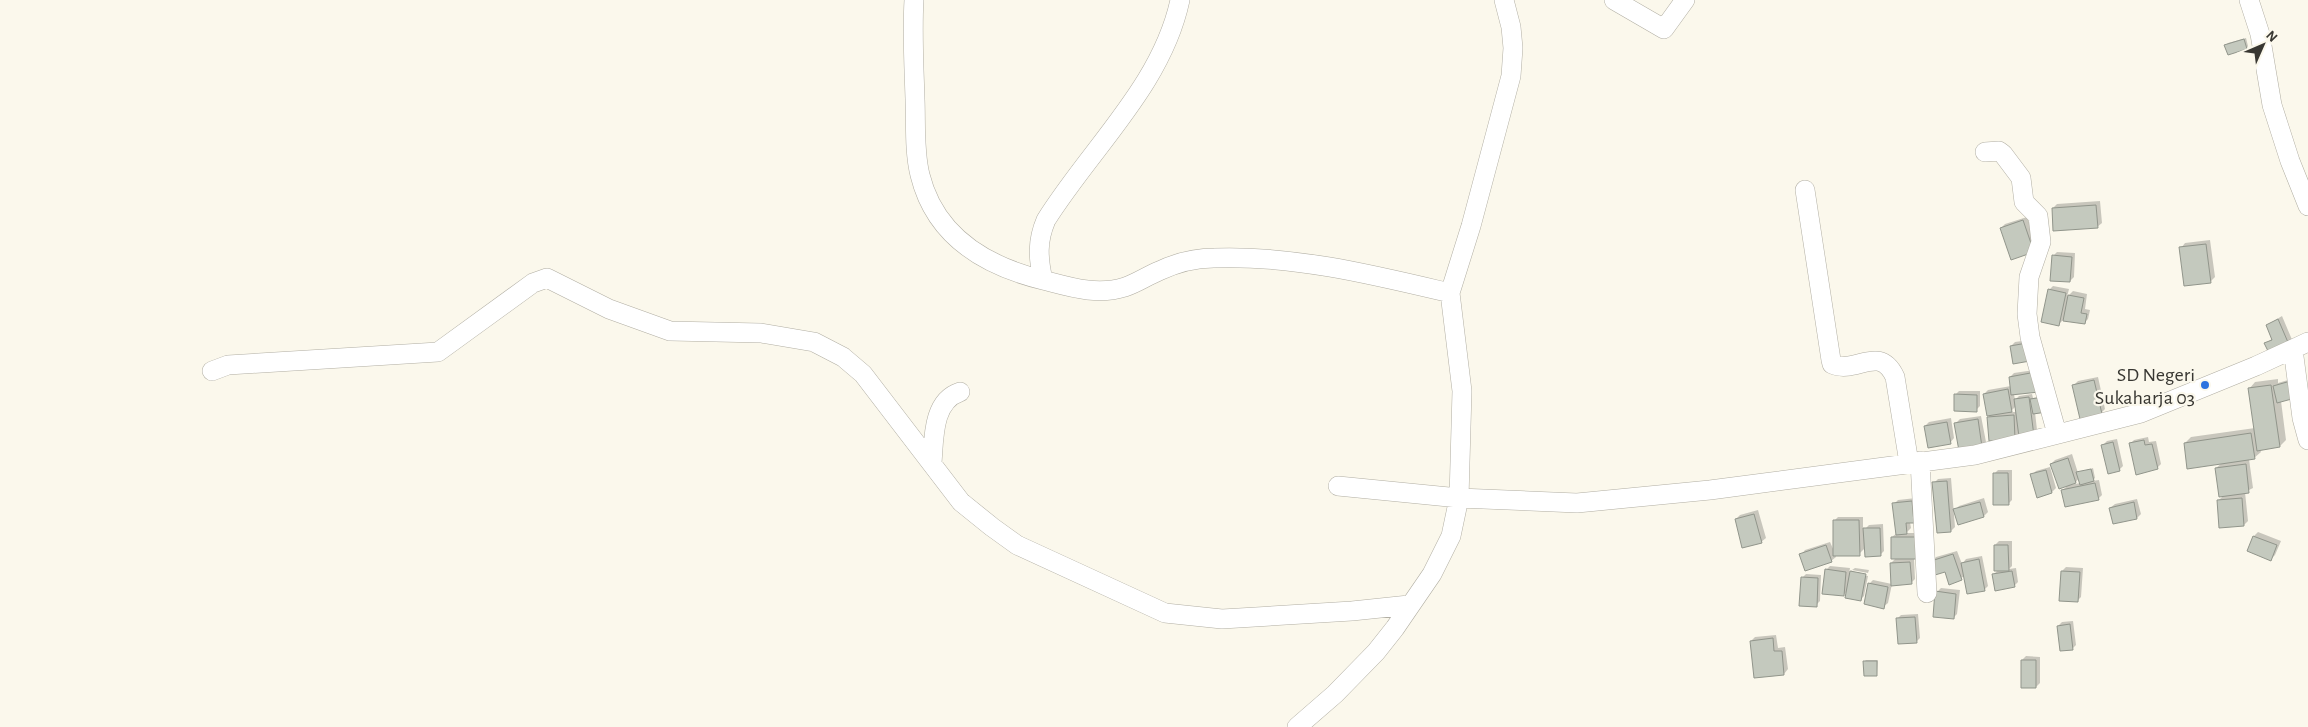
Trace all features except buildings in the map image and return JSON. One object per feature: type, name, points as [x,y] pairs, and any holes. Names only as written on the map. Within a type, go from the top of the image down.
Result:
[{"type":"street","points":[[914,0],[916,136],[920,174],[927,195],[937,215],[962,243],[997,266],[1075,289],[1105,290],[1124,287],[1159,271],[1198,259],[1249,258],[1388,278],[1450,293]]},
{"type":"street","points":[[1043,280],[1038,251],[1041,233],[1046,220],[1120,119],[1156,63],[1169,38],[1180,0]]},
{"type":"street","points":[[1297,727],[1360,670],[1395,628],[1442,556],[1451,536],[1459,498],[1462,391],[1450,293],[1471,226],[1511,76],[1513,48],[1511,27],[1504,0]]},
{"type":"street","points":[[1614,0],[1664,29],[1685,0]]},
{"type":"street","points":[[2249,0],[2260,34],[2272,105],[2290,161],[2308,206]]},
{"type":"street","points":[[1985,152],[1999,151],[2003,154],[2021,178],[2024,202],[2038,216],[2041,242],[2029,277],[2027,314],[2030,337],[2057,434]]},
{"type":"street","points":[[1805,190],[1832,364],[1841,366],[1880,361],[1887,364],[1895,377],[1915,462],[1927,594]]},
{"type":"street","points":[[212,371],[228,365],[438,352],[533,283],[547,278],[609,309],[670,331],[761,333],[814,342],[843,357],[863,374],[962,502],[1018,545],[1165,613],[1222,619],[1352,611],[1409,605]]},
{"type":"street","points":[[1338,486],[1459,498],[1577,503],[1719,489],[1975,455],[2141,413],[2301,345],[2302,418],[2308,440]]},
{"type":"street","points":[[932,463],[934,431],[938,413],[949,399],[960,392]]},
{"type":"place","name":"SD Negeri Sukaharja 03","points":[[2205,385]]}]
